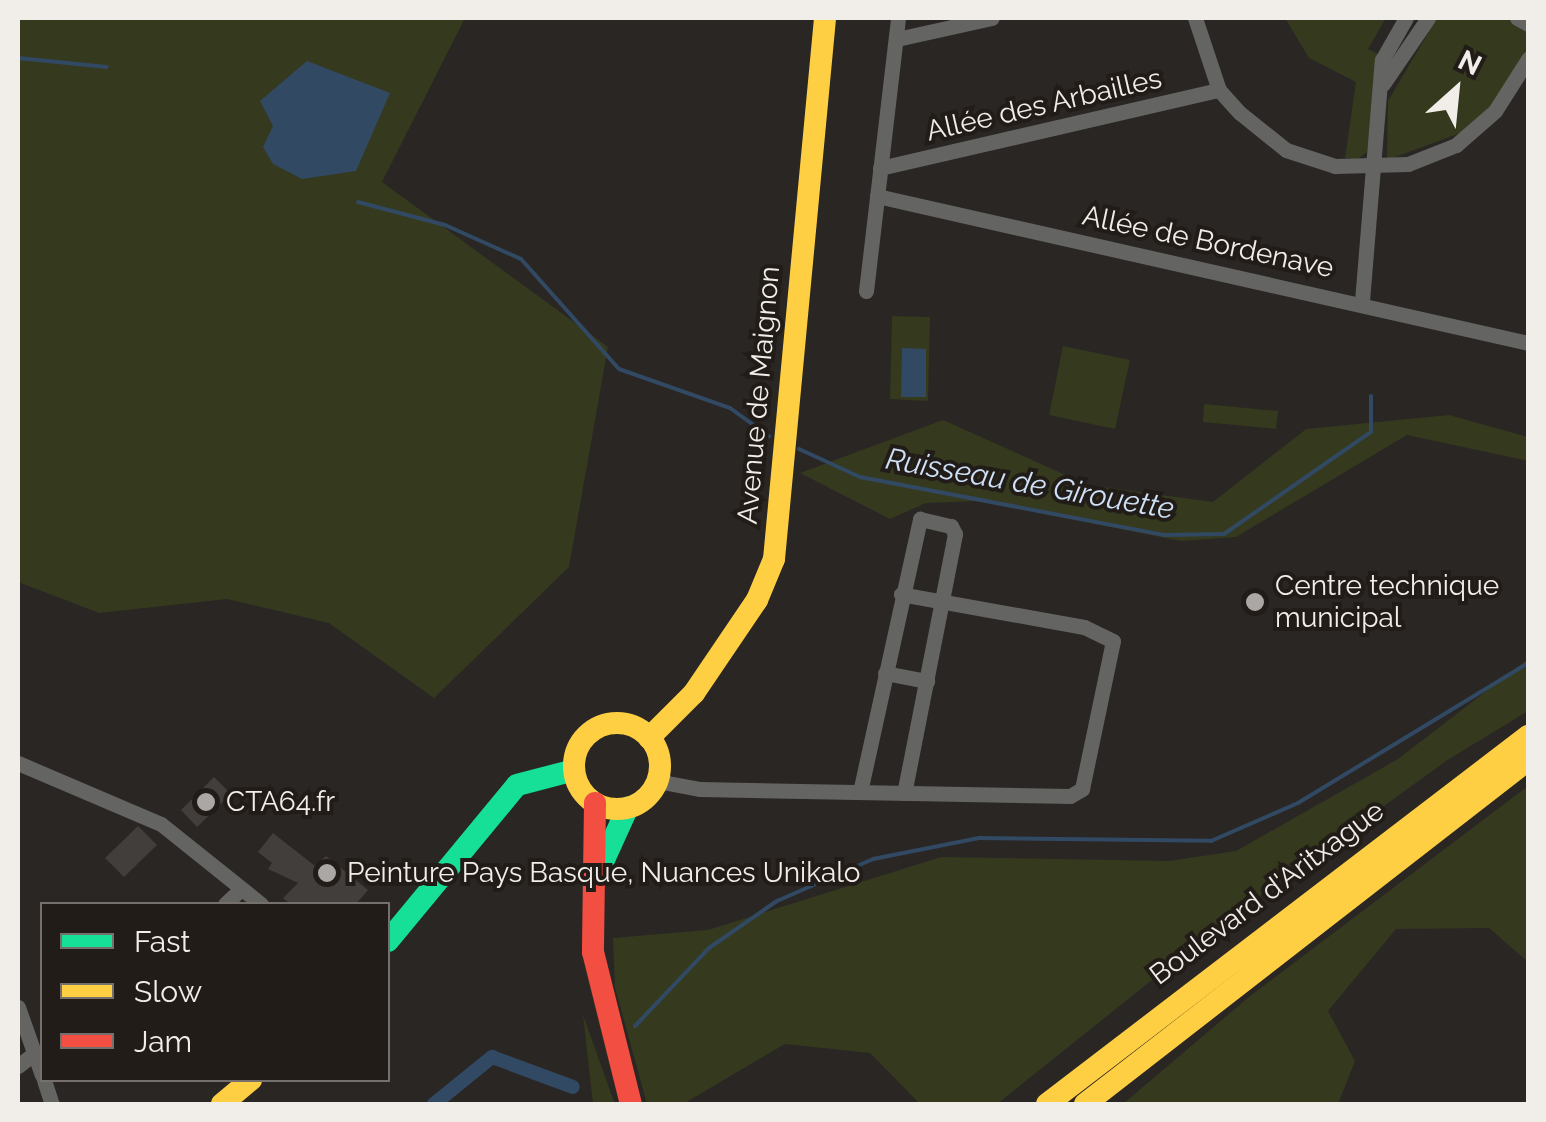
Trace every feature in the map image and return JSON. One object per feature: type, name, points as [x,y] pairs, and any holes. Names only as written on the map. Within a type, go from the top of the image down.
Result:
[{"type":"street","name":"Avenue de Maignon","points":[[649,738],[704,678],[757,600],[774,559],[826,18]]},
{"type":"street","points":[[866,292],[898,18]]},
{"type":"street","points":[[896,39],[992,18]]},
{"type":"street","points":[[1195,18],[1219,90],[1286,150],[1374,168],[1456,145],[1494,111],[1528,59]]},
{"type":"street","points":[[1362,301],[1382,60],[1406,18]]},
{"type":"street","points":[[1383,84],[1428,18]]},
{"type":"street","points":[[1517,18],[1528,24]]},
{"type":"street","name":"Allée des Arbailles","points":[[880,168],[1219,90]]},
{"type":"street","name":"Allée de Bordenave","points":[[876,196],[1362,301],[1528,342]]},
{"type":"street","points":[[860,792],[920,519],[951,526],[956,534],[904,793]]},
{"type":"street","points":[[592,891],[628,807],[657,781],[904,793],[1070,796],[1082,789],[1114,642],[1103,633],[901,594]]},
{"type":"street","points":[[885,674],[926,681]]},
{"type":"street","points":[[631,1104],[594,952],[595,803],[574,770],[580,743],[600,726],[629,724],[649,738],[657,781]]},
{"type":"street","name":"Boulevard d'Aritxague","points":[[1046,1104],[1528,736]]},
{"type":"street","name":"Boulevard d'Aritxague","points":[[1085,1104],[1528,760]]},
{"type":"street","points":[[18,763],[161,824],[259,902]]},
{"type":"street","points":[[390,940],[517,785],[574,770]]},
{"type":"street","points":[[595,803],[628,807]]},
{"type":"street","points":[[227,902],[242,889]]},
{"type":"street","points":[[18,1007],[39,1051],[18,1066]]},
{"type":"street","points":[[222,1104],[249,1082]]},
{"type":"green space","points":[[18,18],[465,18],[382,182],[608,347],[569,567],[434,698],[329,623],[227,599],[99,613],[18,582]]},
{"type":"green space","points":[[1285,18],[1386,18],[1368,49],[1378,54],[1367,152],[1358,159],[1345,158],[1356,82],[1309,58]]},
{"type":"green space","points":[[1437,18],[1505,18],[1528,30],[1528,49],[1492,107],[1463,132],[1387,160],[1388,101]]},
{"type":"green space","points":[[892,316],[930,317],[928,401],[890,399]]},
{"type":"green space","points":[[1063,346],[1130,360],[1115,429],[1049,415]]},
{"type":"green space","points":[[1204,404],[1278,411],[1276,429],[1203,422]]},
{"type":"green space","points":[[1449,415],[1528,437],[1528,461],[1407,435],[1236,537],[1181,541],[978,501],[926,503],[890,519],[800,473],[943,420],[1088,485],[1213,502],[1306,429]]},
{"type":"green space","points":[[1528,659],[1528,711],[1446,761],[1227,920],[997,1104],[920,1104],[870,1053],[785,1044],[683,1104],[647,1104],[615,988],[613,938],[708,930],[941,857],[1169,861],[1236,851],[1398,759]]},
{"type":"green space","points":[[1528,786],[1528,962],[1489,928],[1396,929],[1328,1011],[1355,1061],[1338,1104],[1123,1104],[1250,996]]},
{"type":"green space","points":[[583,1015],[615,1104],[593,1104]]},
{"type":"water","points":[[307,61],[390,93],[356,171],[302,179],[273,164],[263,147],[273,126],[260,101]]},
{"type":"water","points":[[902,348],[926,349],[926,397],[901,397]]},
{"type":"building","name":"CTA64.fr","points":[[214,777],[231,794],[197,827],[181,810]]},
{"type":"building","points":[[138,826],[157,845],[124,877],[105,858]]},
{"type":"building","points":[[273,833],[315,866],[326,856],[368,890],[358,902],[288,902],[283,898],[298,883],[268,869],[272,863],[258,852]]},
{"type":"waterway","name":"Ruisseau de Girouette","points":[[18,58],[107,67]]},
{"type":"waterway","name":"Ruisseau de Girouette","points":[[358,202],[445,225],[521,259],[619,369],[730,408],[769,436]]},
{"type":"waterway","name":"Ruisseau de Girouette","points":[[799,449],[860,477],[1164,535],[1224,534],[1371,432],[1371,396]]},
{"type":"waterway","points":[[635,1026],[709,948],[777,901],[873,859],[979,838],[1211,841],[1298,803],[1528,663]]},
{"type":"waterway","points":[[434,1104],[492,1057],[573,1087]]},
{"type":"traffic: fast","points":[[390,939],[517,785],[574,770]]},
{"type":"traffic: fast","points":[[598,873],[628,807]]},
{"type":"traffic: slow","points":[[649,738],[694,693],[757,600],[774,559],[825,18]]},
{"type":"traffic: slow","points":[[617,723],[641,730],[653,742],[660,766],[653,790],[641,802],[617,809],[593,802],[581,790],[574,766],[581,742],[593,730],[617,723]]},
{"type":"traffic: slow","points":[[1047,1104],[1528,736]]},
{"type":"traffic: slow","points":[[1085,1104],[1528,760]]},
{"type":"traffic: slow","points":[[222,1104],[249,1082]]},
{"type":"traffic: jam","points":[[595,803],[593,952],[631,1104]]},
{"type":"place","name":"Centre technique municipal","points":[[1255,602]]},
{"type":"place","name":"CTA64.fr","points":[[206,802]]},
{"type":"place","name":"Peinture Pays Basque, Nuances Unikalo","points":[[327,873]]}]
